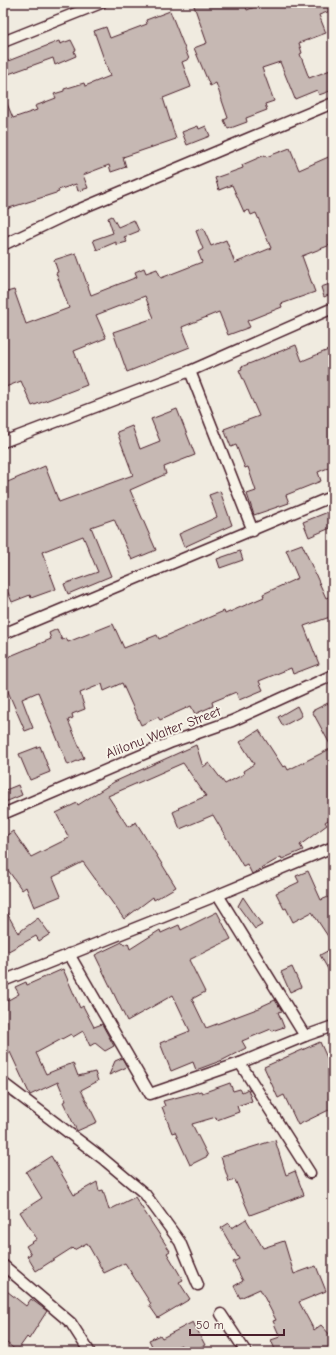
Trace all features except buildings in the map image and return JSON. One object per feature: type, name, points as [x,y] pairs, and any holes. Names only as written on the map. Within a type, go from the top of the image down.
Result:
[{"type":"street","points":[[3,42],[101,3]]},
{"type":"street","points":[[3,245],[68,214],[333,103]]},
{"type":"street","points":[[3,442],[190,371],[333,308]]},
{"type":"street","points":[[190,371],[253,531]]},
{"type":"street","points":[[3,634],[253,531],[333,496]]},
{"type":"street","name":"Alilonu Walter Street","points":[[3,814],[172,742],[232,720],[333,675]]},
{"type":"street","points":[[3,981],[218,895],[333,847]]},
{"type":"street","points":[[218,895],[305,1036]]},
{"type":"street","points":[[69,954],[150,1094],[240,1063],[333,1026]]},
{"type":"street","points":[[240,1063],[310,1173]]},
{"type":"street","points":[[3,1083],[102,1158],[144,1194],[180,1242],[198,1285]]},
{"type":"street","points":[[3,1265],[71,1323],[90,1351]]},
{"type":"street","points":[[221,1314],[246,1352]]}]
